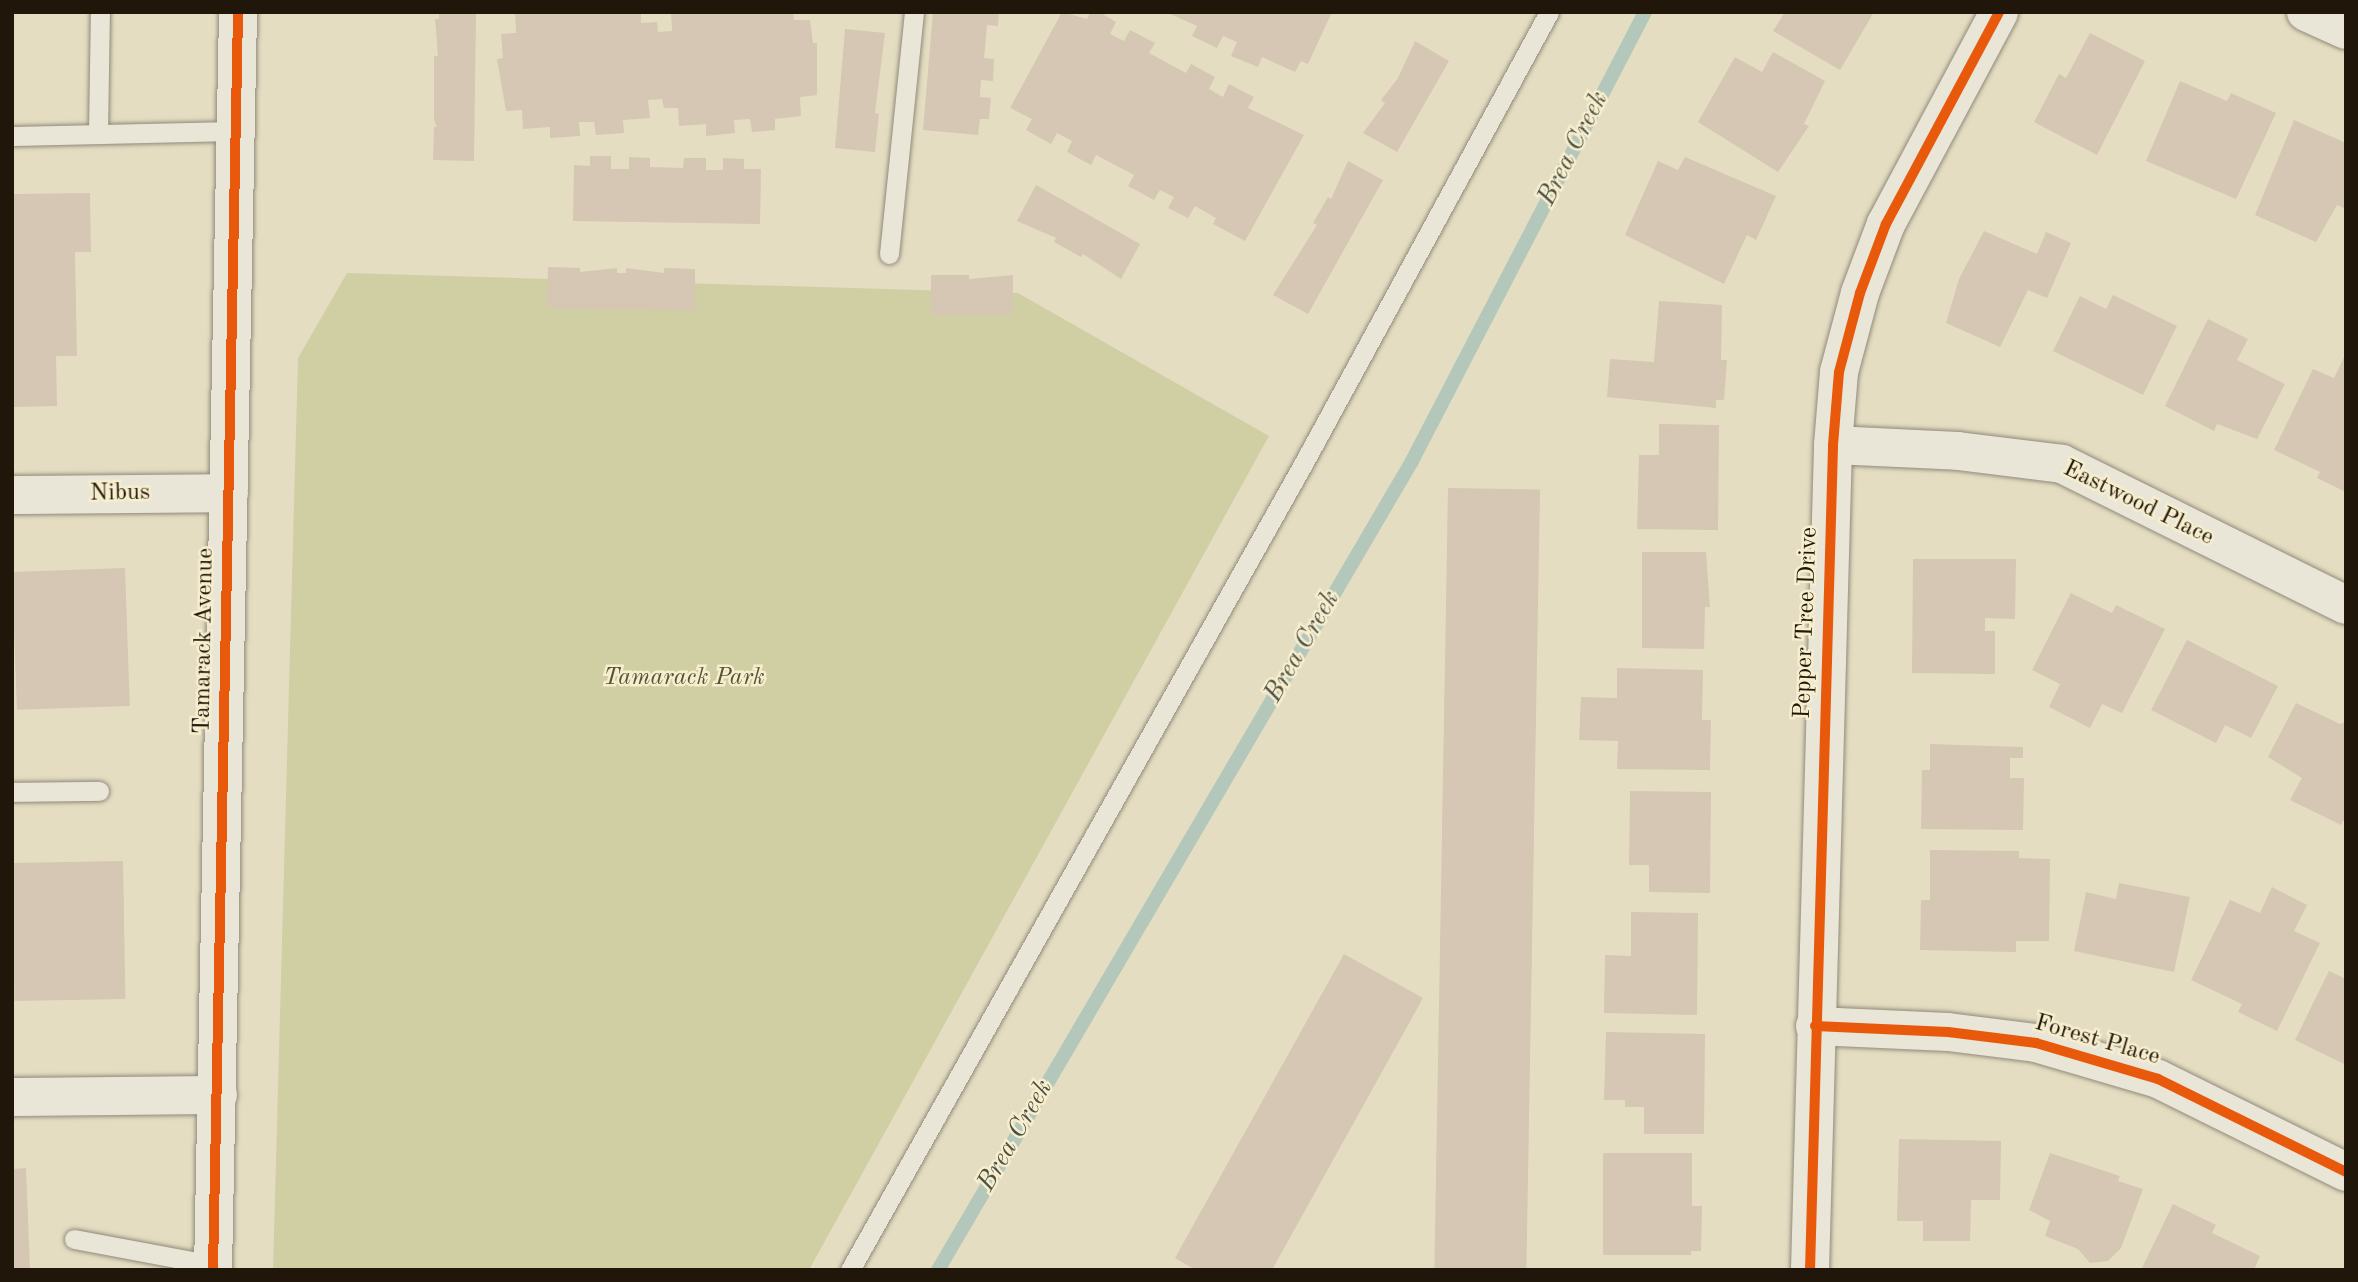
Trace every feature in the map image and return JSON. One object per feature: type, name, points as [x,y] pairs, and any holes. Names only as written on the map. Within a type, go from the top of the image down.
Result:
[{"type":"street","name":"Tamarack Avenue","points":[[213,1267],[238,12]]},
{"type":"street","name":"Pepper Tree Drive","points":[[1810,1270],[1833,445],[1839,372],[1860,293],[1886,224],[1998,12]]},
{"type":"street","points":[[2306,12],[2346,30]]},
{"type":"street","name":"Eastwood Place","points":[[1833,445],[1958,451],[2062,464],[2346,605]]},
{"type":"street","name":"Nibus","points":[[12,495],[229,493]]},
{"type":"street","name":"Forest Place","points":[[1815,1026],[1948,1032],[2036,1043],[2158,1079],[2346,1172]]},
{"type":"street","points":[[12,1097],[218,1096]]},
{"type":"lane","points":[[98,134],[100,12]]},
{"type":"lane","points":[[889,254],[914,12]]},
{"type":"lane","points":[[850,1270],[1302,466],[1549,12]]},
{"type":"lane","points":[[12,136],[235,131]]},
{"type":"lane","points":[[12,792],[99,791]]},
{"type":"lane","points":[[74,1239],[213,1267]]},
{"type":"green space","name":"Tamarack Park","points":[[347,273],[1018,293],[1269,436],[809,1270],[273,1270],[298,358]]},
{"type":"building","points":[[439,12],[476,12],[474,161],[433,160],[434,127],[437,127],[434,120],[434,56],[438,56],[435,19],[439,19]]},
{"type":"building","points":[[641,12],[641,23],[657,22],[658,32],[672,31],[671,12],[793,12],[794,20],[810,20],[813,43],[817,43],[817,95],[800,97],[801,116],[775,119],[775,130],[752,132],[750,119],[734,120],[735,133],[706,136],[706,124],[679,126],[678,108],[664,108],[662,99],[648,100],[650,118],[623,120],[624,133],[596,135],[594,122],[579,122],[580,136],[550,138],[550,127],[523,129],[522,110],[506,111],[497,59],[503,58],[501,34],[516,33],[515,14]]},
{"type":"building","points":[[933,12],[999,12],[998,26],[987,25],[984,58],[994,59],[993,81],[981,80],[980,97],[991,98],[989,119],[980,119],[978,135],[923,130]]},
{"type":"building","points":[[1062,12],[1087,19],[1090,12],[1099,12],[1116,22],[1110,34],[1124,41],[1130,30],[1155,43],[1149,53],[1186,73],[1191,64],[1215,77],[1209,89],[1223,97],[1229,84],[1254,97],[1248,108],[1304,135],[1245,241],[1213,224],[1216,218],[1195,206],[1188,218],[1168,208],[1174,197],[1160,190],[1154,200],[1128,186],[1134,175],[1096,155],[1091,165],[1067,152],[1072,141],[1057,133],[1051,144],[1026,130],[1032,119],[1010,108]]},
{"type":"building","points":[[1166,12],[1332,12],[1308,64],[1301,61],[1295,72],[1262,57],[1258,67],[1231,56],[1237,42],[1223,36],[1217,48],[1192,36],[1197,26]]},
{"type":"building","points":[[1785,12],[1874,12],[1840,70],[1773,31]]},
{"type":"building","points":[[845,29],[885,33],[875,113],[879,114],[875,152],[835,148]]},
{"type":"building","points":[[2090,33],[2145,61],[2097,155],[2034,122],[2059,74],[2066,78]]},
{"type":"building","points":[[1415,41],[1449,61],[1397,152],[1363,133],[1385,103],[1381,100],[1398,78]]},
{"type":"building","points":[[1773,52],[1825,81],[1804,124],[1809,126],[1778,172],[1698,122],[1735,57],[1762,72]]},
{"type":"building","points":[[2180,81],[2227,101],[2231,93],[2276,113],[2236,199],[2146,161]]},
{"type":"building","points":[[2294,120],[2346,143],[2346,209],[2337,205],[2316,242],[2255,215]]},
{"type":"building","points":[[590,156],[611,156],[611,169],[629,169],[629,157],[650,158],[650,167],[683,168],[684,158],[706,158],[706,170],[723,170],[723,158],[744,159],[744,169],[761,169],[760,224],[573,221],[574,165],[590,166]]},
{"type":"building","points":[[1685,157],[1776,196],[1756,240],[1747,235],[1724,284],[1625,235],[1658,161],[1678,170]]},
{"type":"building","points":[[1348,161],[1383,180],[1308,314],[1273,295],[1317,225],[1313,223],[1328,197],[1331,199]]},
{"type":"building","points":[[1036,185],[1140,244],[1121,279],[1083,254],[1081,257],[1054,242],[1056,238],[1017,221]]},
{"type":"building","points":[[90,193],[91,252],[75,252],[77,356],[56,356],[57,406],[12,407],[12,194]]},
{"type":"building","points":[[1984,231],[2037,254],[2046,232],[2071,243],[2047,298],[2028,290],[2000,347],[1946,323],[1959,279]]},
{"type":"building","points":[[548,267],[580,268],[580,272],[617,268],[617,273],[626,273],[626,268],[664,273],[664,268],[695,269],[695,310],[547,308]]},
{"type":"building","points":[[931,275],[969,275],[969,279],[1013,275],[1013,315],[931,315]]},
{"type":"building","points":[[2113,295],[2177,326],[2143,395],[2053,351],[2080,296],[2106,309]]},
{"type":"building","points":[[1659,301],[1722,305],[1721,360],[1727,360],[1724,400],[1716,400],[1716,408],[1607,397],[1610,359],[1654,362]]},
{"type":"building","points":[[2208,319],[2248,339],[2237,360],[2285,384],[2257,439],[2217,424],[2214,431],[2165,406]]},
{"type":"building","points":[[2346,353],[2346,492],[2317,478],[2320,472],[2274,450],[2313,369],[2334,378]]},
{"type":"building","points":[[1659,424],[1719,425],[1718,530],[1637,529],[1639,455],[1659,455]]},
{"type":"building","points":[[1448,488],[1540,490],[1526,1270],[1434,1270]]},
{"type":"building","points":[[1642,552],[1706,552],[1710,607],[1705,607],[1704,649],[1642,648]]},
{"type":"building","points":[[1913,559],[2016,559],[2015,619],[1985,618],[1985,631],[1995,631],[1995,674],[1912,673]]},
{"type":"building","points":[[125,568],[130,706],[17,710],[12,572]]},
{"type":"building","points":[[2071,593],[2112,613],[2116,605],[2165,629],[2122,713],[2102,704],[2090,728],[2049,707],[2060,684],[2032,670]]},
{"type":"building","points":[[2187,640],[2278,686],[2251,738],[2225,725],[2216,743],[2151,710]]},
{"type":"building","points":[[1617,668],[1703,670],[1702,720],[1711,720],[1710,770],[1617,769],[1618,741],[1579,740],[1581,697],[1617,698]]},
{"type":"building","points":[[2296,703],[2340,724],[2346,722],[2346,816],[2341,825],[2290,800],[2302,778],[2268,757]]},
{"type":"building","points":[[1930,744],[2023,747],[2023,758],[2010,758],[2010,778],[2024,778],[2023,830],[1921,829],[1922,770],[1930,770]]},
{"type":"building","points":[[1630,791],[1711,792],[1710,893],[1649,892],[1649,865],[1629,865]]},
{"type":"building","points":[[1930,850],[2019,851],[2019,858],[2050,859],[2049,941],[2016,941],[2016,952],[1920,950],[1921,900],[1930,900]]},
{"type":"building","points":[[123,861],[125,999],[14,1001],[12,863]]},
{"type":"building","points":[[2119,883],[2190,897],[2174,972],[2074,951],[2086,892],[2116,899]]},
{"type":"building","points":[[2272,887],[2307,905],[2294,931],[2320,943],[2277,1031],[2238,1012],[2242,1004],[2191,980],[2230,900],[2260,913]]},
{"type":"building","points":[[1631,912],[1698,913],[1697,1015],[1604,1013],[1605,955],[1631,956]]},
{"type":"building","points":[[1344,954],[1423,998],[1272,1270],[1196,1270],[1175,1258]]},
{"type":"building","points":[[2329,971],[2346,979],[2346,1065],[2295,1040]]},
{"type":"building","points":[[1606,1032],[1705,1034],[1704,1134],[1644,1134],[1644,1107],[1625,1107],[1625,1100],[1604,1100]]},
{"type":"building","points":[[1899,1139],[2001,1141],[2000,1200],[1971,1200],[1970,1241],[1923,1241],[1923,1221],[1897,1221]]},
{"type":"building","points":[[1603,1153],[1692,1153],[1692,1206],[1702,1206],[1701,1251],[1691,1251],[1691,1255],[1603,1255]]},
{"type":"building","points":[[2050,1153],[2120,1176],[2118,1181],[2143,1189],[2121,1248],[2108,1261],[2090,1263],[2078,1249],[2045,1236],[2050,1221],[2029,1210]]},
{"type":"building","points":[[26,1168],[30,1270],[12,1270],[12,1169]]},
{"type":"building","points":[[2173,1204],[2216,1225],[2212,1233],[2260,1256],[2254,1270],[2141,1270]]},
{"type":"waterway","name":"Brea Creek","points":[[938,1270],[1412,461],[1645,12]]},
{"type":"cycle path","points":[[213,1270],[238,12]]},
{"type":"cycle path","points":[[1810,1270],[1833,445],[1839,372],[1860,293],[1886,224],[1999,12]]},
{"type":"cycle path","points":[[1815,1026],[1948,1032],[2036,1043],[2158,1079],[2346,1172]]}]
